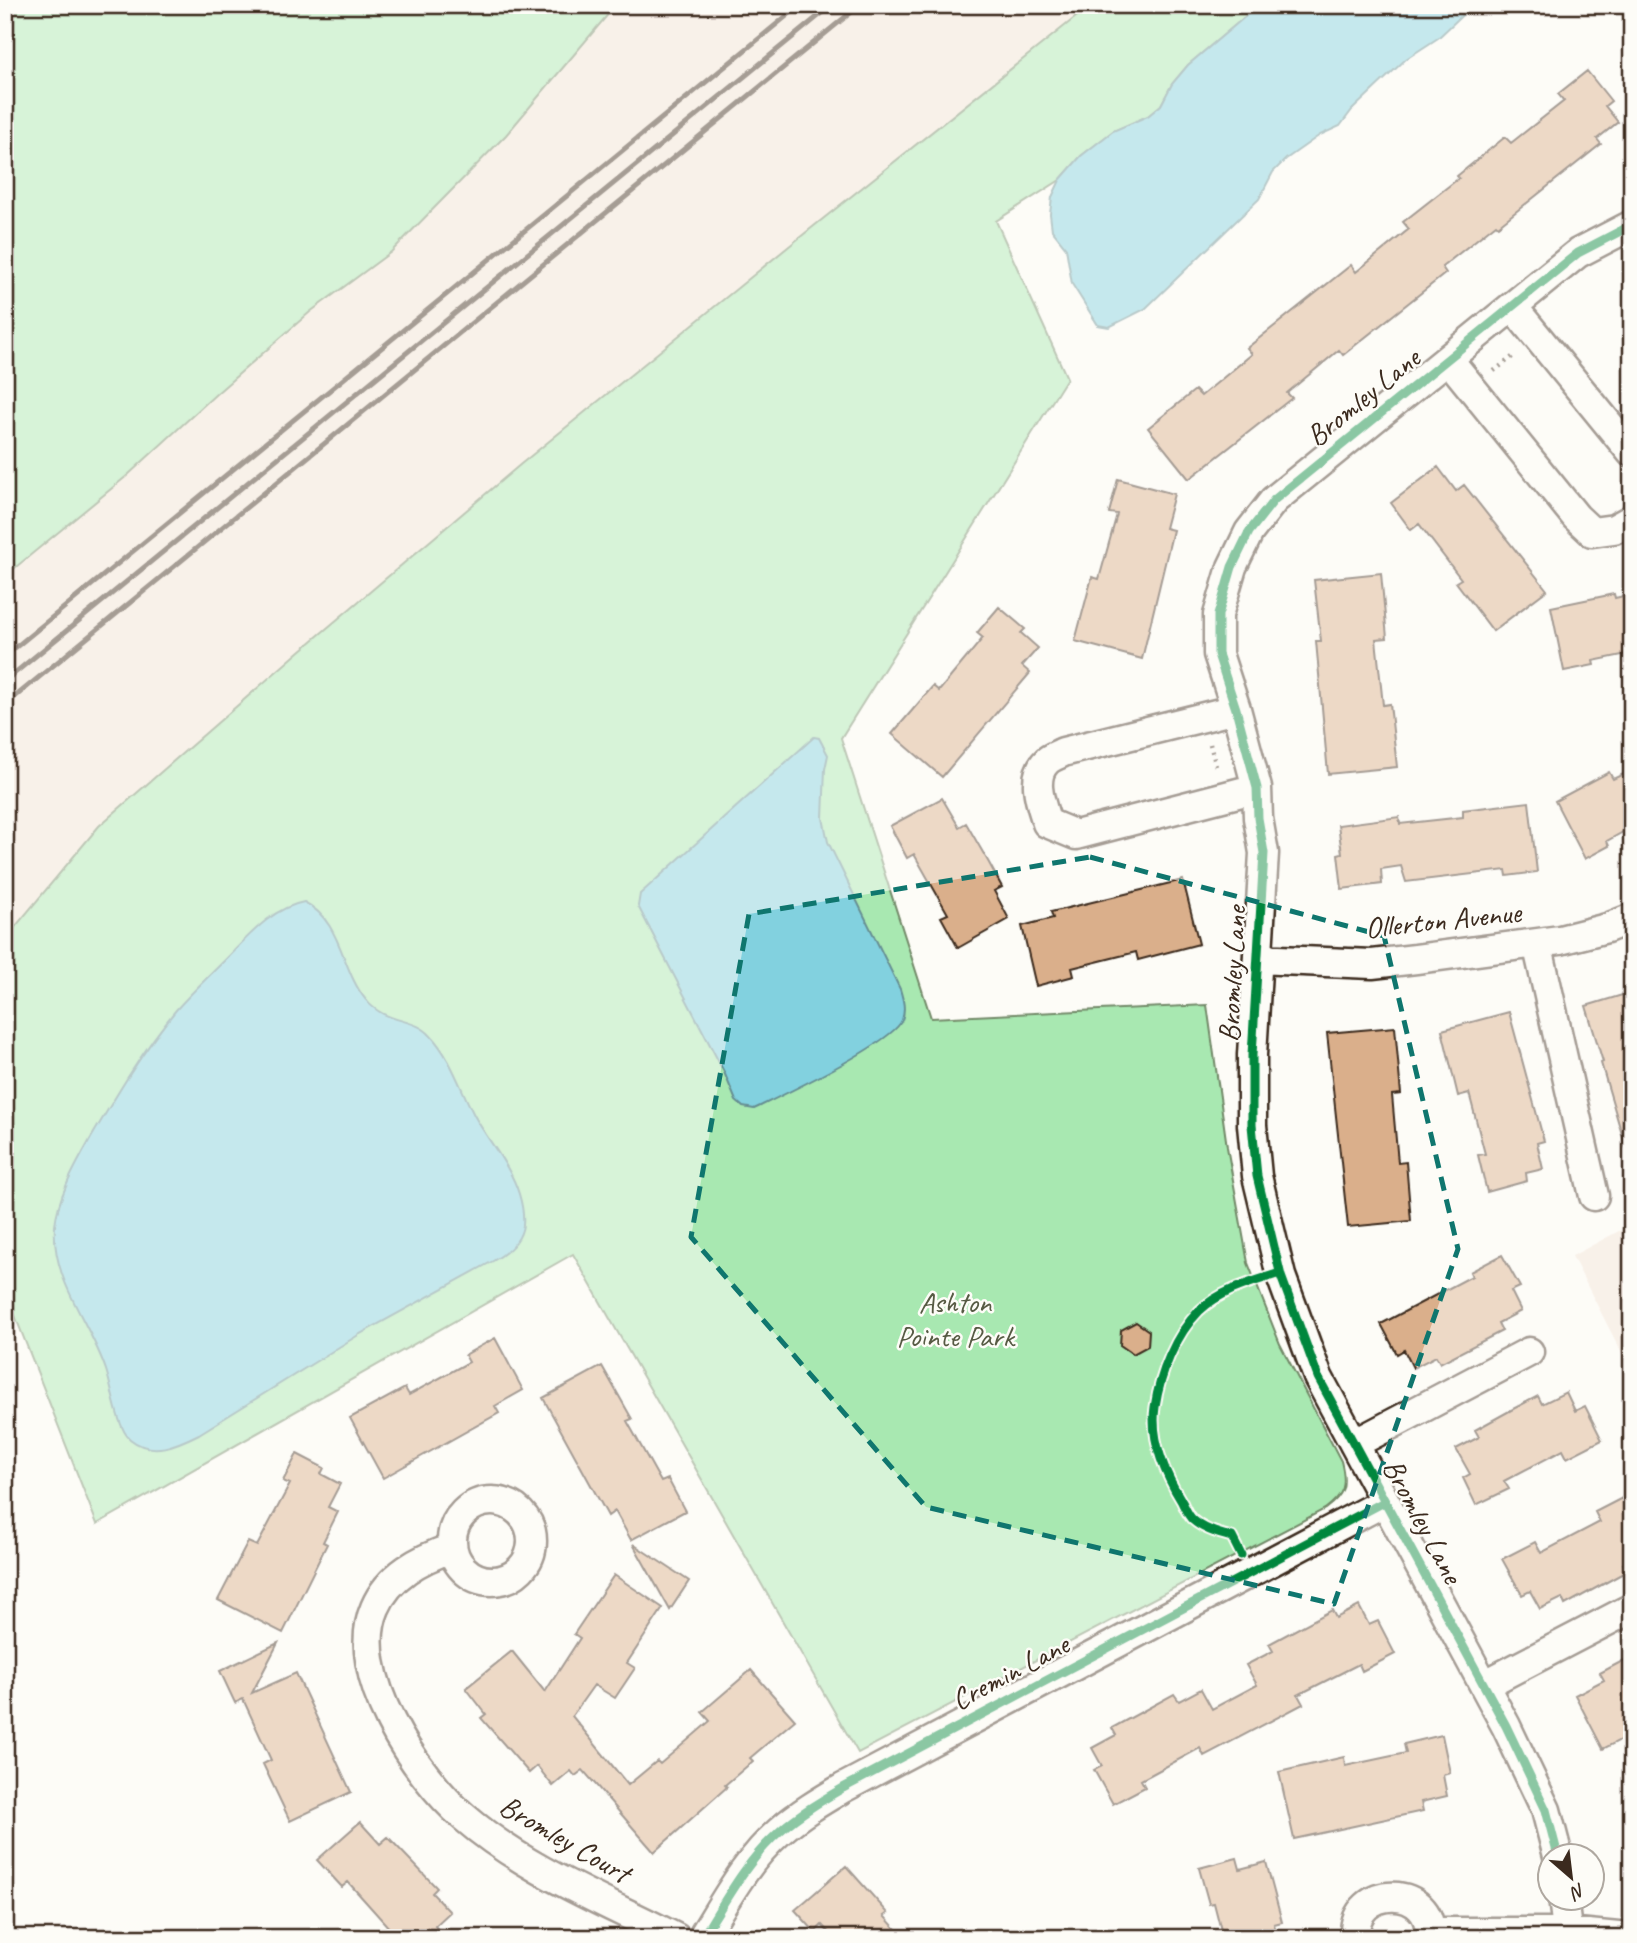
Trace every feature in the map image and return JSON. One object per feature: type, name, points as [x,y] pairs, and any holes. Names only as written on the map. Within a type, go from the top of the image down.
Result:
[{"type":"street","name":"Bromley Lane","points":[[1554,1842],[1546,1810],[1530,1774],[1318,1377],[1281,1276],[1257,1176],[1252,1125],[1252,1055],[1264,853],[1258,818],[1257,788],[1218,654],[1218,615],[1232,567],[1249,532],[1274,500],[1578,253],[1632,225]]},
{"type":"street","points":[[1513,307],[1632,453]]},
{"type":"street","points":[[1449,360],[1591,532],[1615,529],[1632,519]]},
{"type":"street","points":[[1236,709],[1063,752],[1046,761],[1038,778],[1038,798],[1047,822],[1076,835],[1257,788]]},
{"type":"street","name":"Ollerton Avenue","points":[[1258,959],[1372,964],[1560,940],[1607,928],[1632,918]]},
{"type":"street","points":[[1537,943],[1594,1196]]},
{"type":"street","points":[[1354,1444],[1529,1352]]},
{"type":"street","name":"Cremin Lane","points":[[702,1938],[734,1885],[758,1854],[804,1812],[855,1781],[1384,1502]]},
{"type":"street","name":"Bromley Court","points":[[452,1548],[426,1557],[406,1569],[388,1587],[374,1608],[368,1640],[371,1669],[385,1708],[406,1750],[434,1787],[462,1816],[491,1838],[531,1865],[676,1938]]},
{"type":"street","points":[[1484,1685],[1632,1608]]},
{"type":"street","points":[[1355,1938],[1357,1921],[1362,1912],[1376,1899],[1387,1896],[1407,1899],[1416,1904],[1424,1913],[1429,1935],[1628,1938]]},
{"type":"street","points":[[1565,1912],[1568,1935]]},
{"type":"path","points":[[1488,375],[1523,349]]},
{"type":"path","points":[[1208,734],[1219,778]]},
{"type":"highlighted area","points":[[1090,857],[1384,936],[1458,1249],[1334,1604],[926,1507],[691,1237],[749,914]]},
{"type":"shaded area","points":[[616,5],[1091,5],[521,464],[300,651],[99,826],[5,939],[5,576],[128,475],[310,312],[391,252],[506,135]]},
{"type":"shaded area","points":[[1632,1224],[1632,1373],[1572,1256]]},
{"type":"green space","points":[[5,5],[616,5],[506,135],[391,252],[310,312],[128,475],[5,576]]},
{"type":"green space","name":"Ashton Pointe Park","points":[[1091,5],[1259,5],[1188,65],[1172,84],[1161,105],[1148,116],[1113,131],[1081,156],[1060,180],[996,221],[1067,378],[841,738],[931,1018],[1207,1005],[1227,1147],[1248,1263],[1280,1344],[1341,1461],[1344,1483],[1337,1499],[1325,1509],[858,1753],[573,1254],[97,1524],[5,1290],[5,939],[99,826],[300,651],[521,464]]},
{"type":"water","points":[[1259,5],[1473,5],[1438,38],[1406,59],[1352,110],[1340,126],[1320,135],[1286,159],[1273,172],[1259,199],[1145,309],[1109,327],[1098,325],[1072,284],[1066,248],[1052,230],[1052,197],[1060,180],[1081,156],[1113,131],[1148,116],[1161,105],[1172,84],[1188,65]]},
{"type":"water","points":[[814,737],[819,738],[828,755],[823,818],[828,842],[900,989],[904,1004],[903,1016],[894,1030],[879,1042],[754,1109],[743,1107],[736,1101],[724,1072],[638,906],[640,894]]},
{"type":"water","points":[[304,902],[317,910],[334,933],[351,975],[366,1000],[382,1013],[423,1029],[444,1053],[474,1115],[515,1183],[522,1210],[522,1231],[508,1251],[498,1258],[360,1334],[199,1434],[165,1447],[147,1447],[125,1434],[99,1352],[65,1283],[55,1246],[55,1226],[60,1203],[91,1138],[141,1056],[176,1010],[260,925],[292,905]]},
{"type":"building","points":[[1587,71],[1611,101],[1605,106],[1618,122],[1597,139],[1601,144],[1442,267],[1446,273],[1343,355],[1339,350],[1287,393],[1292,398],[1189,479],[1148,428],[1195,390],[1201,396],[1252,354],[1247,348],[1351,265],[1356,272],[1409,229],[1403,222],[1505,137],[1511,143],[1564,101],[1558,94]]},
{"type":"building","points":[[1438,467],[1456,491],[1464,485],[1547,590],[1493,631],[1456,582],[1461,579],[1419,524],[1411,530],[1391,503]]},
{"type":"building","points":[[1118,479],[1174,494],[1165,528],[1173,530],[1142,659],[1075,641],[1092,577],[1099,579],[1117,514],[1109,513]]},
{"type":"building","points":[[1381,573],[1387,638],[1376,639],[1383,705],[1390,704],[1397,767],[1328,774],[1316,641],[1321,641],[1314,580]]},
{"type":"building","points":[[1614,594],[1615,598],[1632,594],[1632,653],[1593,661],[1594,665],[1564,671],[1551,607]]},
{"type":"building","points":[[999,607],[1025,629],[1021,633],[1038,648],[1022,666],[1030,673],[942,777],[892,734],[933,686],[939,691],[983,638],[977,633]]},
{"type":"building","points":[[1632,770],[1632,827],[1607,841],[1609,846],[1585,859],[1555,801],[1609,772],[1613,779]]},
{"type":"building","points":[[942,798],[959,827],[966,823],[989,863],[1002,887],[994,891],[1009,919],[958,948],[941,917],[948,914],[914,854],[907,858],[890,826]]},
{"type":"building","points":[[1529,802],[1537,872],[1507,876],[1506,870],[1406,882],[1401,866],[1381,869],[1382,884],[1342,889],[1338,854],[1342,853],[1338,825],[1399,817],[1400,824],[1463,817],[1463,810]]},
{"type":"building","points":[[1183,880],[1199,944],[1138,960],[1136,952],[1072,968],[1074,976],[1036,986],[1022,926],[1053,918],[1051,912]]},
{"type":"building","points":[[1632,992],[1632,1147],[1626,1148],[1586,1006]]},
{"type":"building","points":[[1509,1012],[1544,1141],[1537,1143],[1543,1169],[1526,1173],[1527,1181],[1487,1192],[1478,1155],[1485,1154],[1469,1093],[1458,1096],[1442,1030]]},
{"type":"building","points":[[1395,1027],[1401,1094],[1392,1095],[1398,1163],[1406,1162],[1411,1221],[1348,1227],[1327,1033]]},
{"type":"building","points":[[1502,1255],[1520,1287],[1511,1291],[1521,1311],[1498,1323],[1502,1331],[1440,1363],[1436,1356],[1413,1368],[1404,1350],[1397,1354],[1381,1324],[1472,1276],[1470,1272]]},
{"type":"building","points":[[1136,1322],[1149,1331],[1148,1346],[1133,1354],[1120,1345],[1121,1330]]},
{"type":"building","points":[[495,1338],[523,1390],[495,1406],[499,1413],[383,1478],[350,1418],[405,1388],[409,1395],[469,1362],[465,1355]]},
{"type":"building","points":[[602,1366],[632,1419],[627,1421],[661,1482],[668,1479],[685,1511],[631,1540],[615,1511],[608,1516],[543,1398]]},
{"type":"building","points":[[1566,1392],[1575,1411],[1585,1406],[1602,1440],[1567,1458],[1563,1450],[1504,1481],[1509,1489],[1476,1505],[1463,1478],[1470,1474],[1456,1449],[1479,1437],[1475,1430],[1538,1396],[1542,1404]]},
{"type":"building","points":[[297,1454],[324,1468],[321,1474],[340,1484],[328,1507],[338,1512],[323,1542],[327,1544],[283,1633],[218,1600],[248,1542],[257,1546],[290,1484],[283,1481]]},
{"type":"building","points":[[1632,1493],[1632,1559],[1623,1564],[1627,1571],[1565,1605],[1562,1598],[1540,1609],[1530,1591],[1522,1595],[1502,1559],[1535,1542],[1541,1553],[1600,1522],[1595,1512]]},
{"type":"building","points":[[633,1544],[689,1581],[670,1610]]},
{"type":"building","points":[[614,1575],[663,1608],[627,1663],[635,1668],[615,1698],[594,1685],[572,1716],[628,1785],[657,1761],[660,1764],[710,1721],[702,1712],[751,1670],[795,1720],[750,1758],[753,1761],[725,1785],[727,1787],[654,1852],[583,1770],[575,1776],[571,1771],[553,1786],[537,1766],[529,1773],[481,1718],[486,1714],[466,1688],[512,1651],[545,1692],[580,1638],[574,1634]]},
{"type":"building","points":[[1359,1606],[1369,1625],[1378,1621],[1395,1654],[1362,1671],[1359,1664],[1298,1695],[1303,1704],[1204,1756],[1200,1748],[1141,1780],[1145,1787],[1113,1804],[1094,1770],[1102,1766],[1092,1748],[1116,1735],[1112,1728],[1174,1694],[1179,1701],[1201,1689],[1212,1709],[1257,1685],[1246,1665],[1273,1651],[1269,1644],[1332,1610],[1336,1618]]},
{"type":"building","points":[[278,1643],[252,1693],[296,1673],[351,1792],[290,1821],[263,1764],[271,1760],[243,1699],[235,1703],[220,1671]]},
{"type":"building","points":[[1632,1656],[1632,1734],[1603,1749],[1575,1695],[1604,1680],[1600,1673]]},
{"type":"building","points":[[1442,1735],[1450,1773],[1443,1775],[1447,1796],[1421,1802],[1423,1811],[1294,1839],[1279,1772],[1344,1757],[1345,1766],[1406,1753],[1404,1744]]},
{"type":"building","points":[[360,1822],[380,1844],[388,1837],[437,1888],[432,1893],[450,1912],[435,1926],[445,1938],[398,1938],[348,1882],[342,1887],[317,1860]]},
{"type":"building","points":[[1237,1858],[1240,1869],[1266,1862],[1282,1922],[1274,1924],[1278,1938],[1223,1938],[1214,1903],[1209,1904],[1199,1868]]},
{"type":"building","points":[[846,1866],[888,1913],[884,1916],[904,1938],[834,1938],[822,1925],[815,1932],[795,1910]]},
{"type":"railway","points":[[5,656],[800,5]]},
{"type":"railway","points":[[5,681],[832,5]]},
{"type":"railway","points":[[5,705],[860,5]]},
{"type":"cycle path","points":[[1554,1842],[1546,1810],[1506,1726],[1318,1377],[1281,1276],[1257,1176],[1252,1125],[1252,1055],[1264,853],[1258,818],[1257,788],[1218,654],[1218,615],[1232,567],[1249,532],[1274,500],[1578,253],[1632,225]]},
{"type":"cycle path","points":[[1241,1555],[1232,1537],[1201,1526],[1188,1514],[1160,1456],[1155,1432],[1155,1407],[1170,1356],[1183,1331],[1199,1311],[1227,1292],[1280,1273]]},
{"type":"cycle path","points":[[702,1938],[757,1855],[802,1813],[843,1788],[1384,1502]]}]
